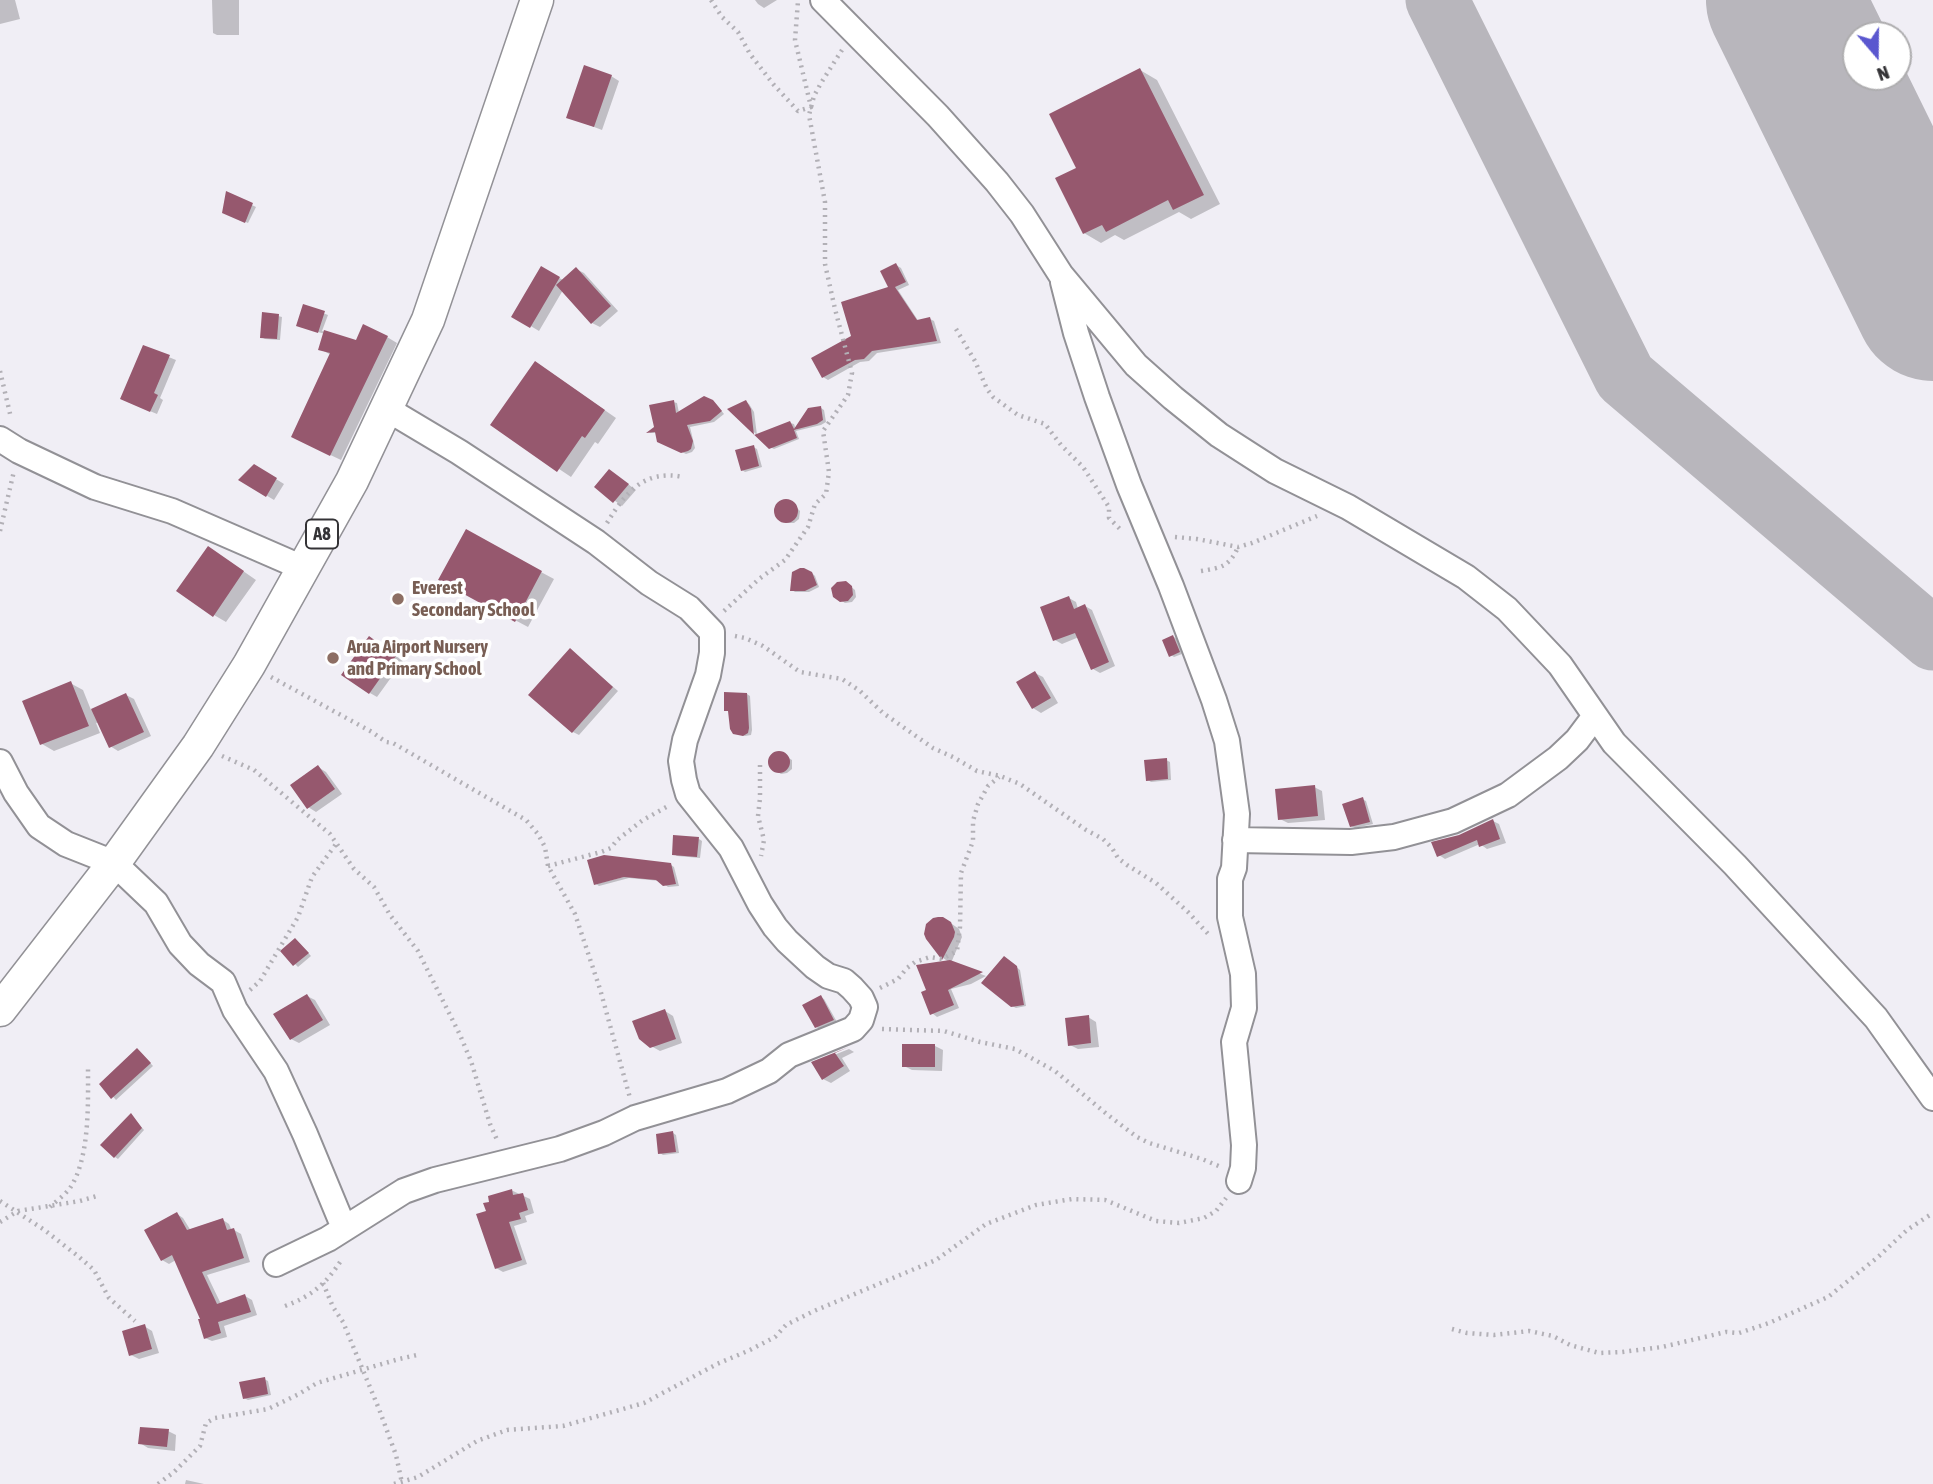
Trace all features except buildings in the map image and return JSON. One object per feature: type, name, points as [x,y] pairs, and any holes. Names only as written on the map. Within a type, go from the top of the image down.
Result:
[{"type":"main road","name":"A8","points":[[0,1010],[114,863],[198,746],[249,665],[352,481],[428,320],[537,0]]},
{"type":"street","points":[[823,0],[938,116],[997,183],[1022,215],[1061,275],[1136,365],[1173,398],[1219,435],[1275,471],[1348,507],[1466,577],[1507,609],[1560,665],[1614,743],[1735,865],[1876,1018],[1933,1098]]},
{"type":"street","points":[[1061,275],[1097,397],[1227,740],[1237,814],[1234,868],[1230,878],[1230,916],[1243,974],[1244,1008],[1234,1042],[1244,1145],[1239,1181]]},
{"type":"street","points":[[276,1264],[328,1239],[404,1191],[435,1180],[586,1141],[635,1118],[739,1086],[769,1071],[789,1055],[853,1029],[861,1020],[865,1007],[844,981],[828,976],[787,941],[775,927],[731,849],[688,794],[681,761],[685,740],[708,676],[712,653],[707,627],[689,608],[649,583],[596,542],[459,452],[387,409]]},
{"type":"street","points":[[0,439],[95,488],[172,511],[303,568]]},
{"type":"street","points":[[1235,840],[1351,842],[1394,837],[1453,821],[1508,796],[1558,758],[1577,740],[1595,716]]},
{"type":"street","points":[[0,762],[16,793],[39,826],[66,844],[114,863],[156,904],[180,944],[199,964],[223,982],[235,1010],[276,1072],[306,1134],[344,1228]]},
{"type":"path","points":[[711,0],[791,105],[797,111],[811,107]]},
{"type":"path","points":[[798,0],[795,40],[811,107]]},
{"type":"path","points":[[707,627],[759,579],[785,560],[808,527],[815,504],[825,494],[829,472],[823,430],[848,395],[852,373],[825,264],[825,202],[809,115],[814,96],[840,51],[861,39]]},
{"type":"path","points":[[956,328],[993,397],[1018,415],[1045,424],[1083,467],[1109,507],[1110,518],[1125,535]]},
{"type":"path","points":[[596,542],[622,499],[630,491],[656,477],[670,474],[683,477]]},
{"type":"path","points":[[1150,534],[1238,547],[1252,544],[1321,514],[1348,507]]},
{"type":"path","points":[[1201,571],[1226,564],[1232,560],[1238,547]]},
{"type":"path","points":[[707,627],[764,646],[800,672],[842,679],[860,691],[883,713],[933,748],[977,771],[1020,784],[1103,839],[1118,858],[1156,883],[1188,912],[1213,940]]},
{"type":"path","points":[[249,665],[386,742],[393,743],[526,820],[538,834],[545,848],[548,866],[575,914],[600,989],[635,1118]]},
{"type":"path","points":[[198,746],[254,770],[330,834],[354,869],[373,887],[390,915],[418,951],[467,1052],[490,1124],[506,1162]]},
{"type":"path","points":[[751,887],[764,840],[758,816],[761,799],[760,765]]},
{"type":"path","points":[[860,998],[898,979],[915,962],[930,957],[942,959],[957,951],[961,873],[973,841],[973,821],[978,804],[988,786],[1000,776]]},
{"type":"path","points":[[548,866],[611,848],[643,820],[688,794]]},
{"type":"path","points":[[235,1010],[265,974],[298,918],[313,877],[336,844]]},
{"type":"path","points":[[394,1484],[418,1477],[477,1441],[507,1430],[563,1426],[645,1404],[717,1364],[750,1350],[775,1336],[786,1325],[814,1311],[936,1260],[986,1224],[1016,1212],[1036,1205],[1089,1198],[1105,1200],[1156,1221],[1179,1223],[1204,1218],[1216,1212],[1239,1181],[1216,1164],[1137,1137],[1055,1071],[1015,1049],[944,1031],[853,1029]]},
{"type":"path","points":[[50,1207],[69,1189],[81,1157],[88,1069]]},
{"type":"path","points":[[0,1222],[18,1211],[97,1196]]},
{"type":"path","points":[[0,1201],[43,1229],[94,1270],[109,1298],[135,1321]]},
{"type":"path","points":[[1452,1329],[1494,1335],[1529,1331],[1553,1336],[1570,1345],[1599,1353],[1662,1347],[1726,1332],[1740,1333],[1828,1297],[1908,1230],[1933,1213]]},
{"type":"path","points":[[285,1306],[304,1299],[335,1272],[346,1248],[344,1228]]},
{"type":"path","points":[[323,1283],[343,1322],[379,1409],[396,1455],[402,1483]]},
{"type":"path","points":[[159,1484],[200,1446],[206,1423],[215,1418],[268,1409],[317,1383],[417,1355]]},
{"type":"taxiway","points":[[1437,0],[1625,377],[1933,639]]},
{"type":"runway","points":[[1784,0],[1933,303]]},
{"type":"place","name":"Everest Secondary School","points":[[398,599]]},
{"type":"place","name":"Arua Airport Nursery and Primary School","points":[[333,658]]}]
